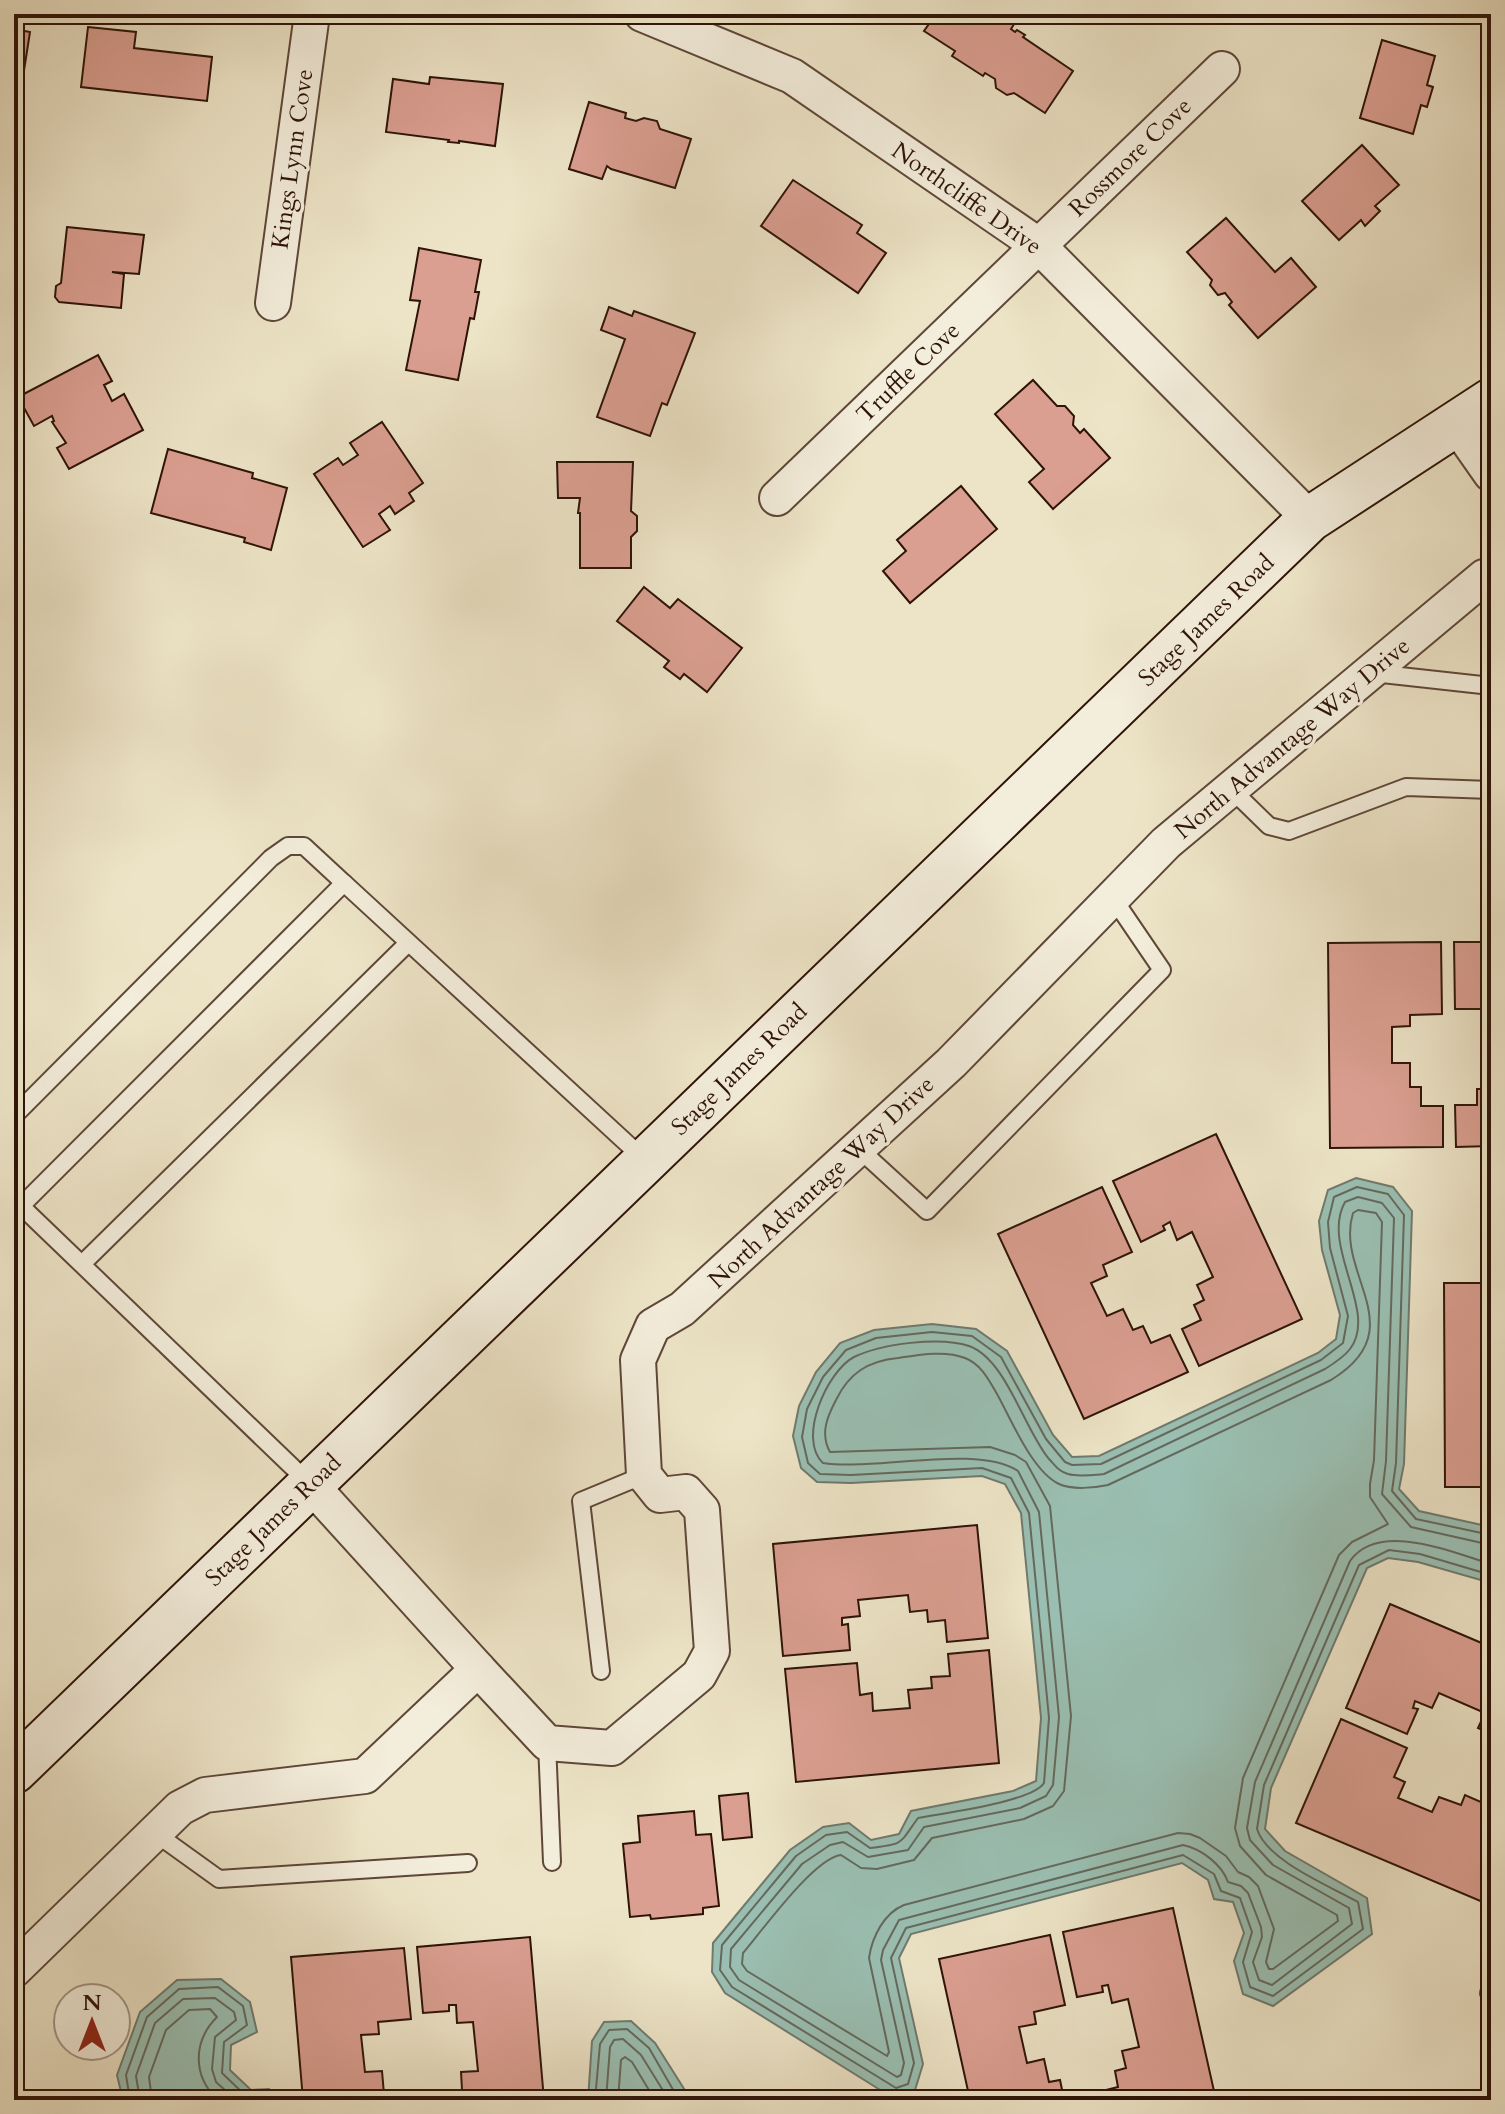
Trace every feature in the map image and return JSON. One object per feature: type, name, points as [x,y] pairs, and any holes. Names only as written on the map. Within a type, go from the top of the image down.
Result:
[{"type":"main road","name":"Stage James Road","points":[[14,1771],[1310,519],[1473,413]]},
{"type":"street","name":"Kings Lynn Cove","points":[[273,303],[312,14]]},
{"type":"street","name":"Northcliffe Drive","points":[[642,14],[792,76],[1038,245],[1310,519]]},
{"type":"street","name":"Rossmore Cove","points":[[1038,245],[1222,69]]},
{"type":"street","name":"Truffle Cove","points":[[777,498],[1038,245]]},
{"type":"street","points":[[1473,413],[1491,474]]},
{"type":"street","name":"North Advantage Way Drive","points":[[644,1475],[638,1360],[653,1326],[682,1309],[951,1063],[1166,843],[1484,577]]},
{"type":"street","points":[[310,1484],[547,1743],[612,1748],[699,1675],[712,1651],[702,1510],[686,1492],[660,1495],[644,1475]]},
{"type":"street","points":[[14,1970],[180,1808],[205,1795],[365,1776],[478,1669]]},
{"type":"lane","points":[[1370,672],[1491,686]]},
{"type":"lane","points":[[1231,789],[1269,826],[1289,831],[1406,787],[1491,790]]},
{"type":"lane","points":[[14,1116],[280,852],[288,846],[304,846],[645,1160]]},
{"type":"lane","points":[[310,1484],[18,1203],[344,883]]},
{"type":"lane","points":[[858,1148],[927,1211],[1162,970],[1113,898]]},
{"type":"lane","points":[[82,1264],[408,943]]},
{"type":"lane","points":[[601,1671],[581,1501],[644,1475]]},
{"type":"lane","points":[[547,1743],[552,1862]]},
{"type":"lane","points":[[155,1833],[219,1879],[468,1863]]},
{"type":"water","points":[[1356,1178],[1393,1187],[1412,1211],[1404,1464],[1399,1489],[1419,1511],[1491,1527],[1491,1583],[1418,1562],[1388,1558],[1367,1568],[1271,1788],[1265,1829],[1285,1851],[1367,1898],[1372,1934],[1273,2006],[1243,1994],[1234,1961],[1244,1933],[1233,1902],[1214,1899],[1208,1880],[1182,1863],[911,1934],[899,1958],[923,2064],[915,2090],[893,2098],[725,1993],[712,1972],[713,1943],[790,1850],[823,1827],[849,1823],[871,1840],[899,1834],[911,1811],[1013,1791],[1036,1781],[1041,1718],[1021,1513],[1005,1484],[982,1476],[817,1482],[801,1468],[793,1436],[799,1406],[816,1372],[840,1343],[874,1330],[932,1324],[976,1329],[1007,1351],[1053,1435],[1072,1457],[1099,1456],[1318,1353],[1336,1339],[1340,1315],[1322,1250],[1319,1221],[1328,1190]]},
{"type":"water","points":[[221,1979],[250,2002],[257,2032],[231,2045],[230,2070],[251,2090],[269,2089],[270,2100],[123,2100],[117,2075],[122,2062],[132,2062],[132,2034],[140,2012],[177,1980]]},
{"type":"water","points":[[631,2021],[655,2043],[688,2095],[686,2100],[588,2100],[592,2041],[604,2022]]},
{"type":"building","points":[[936,14],[1012,14],[1018,18],[1011,29],[1025,35],[1023,37],[1073,71],[1045,113],[1014,93],[1007,95],[996,88],[995,79],[985,73],[983,76],[952,56],[955,51],[924,31]]},
{"type":"building","points":[[88,27],[136,32],[134,48],[212,57],[207,101],[81,87]]},
{"type":"building","points":[[14,29],[30,32],[23,77],[14,76]]},
{"type":"building","points":[[1382,40],[1435,56],[1427,85],[1433,87],[1427,107],[1421,105],[1413,134],[1360,118]]},
{"type":"building","points":[[430,77],[503,84],[495,146],[386,132],[393,79],[429,84]]},
{"type":"building","points":[[589,102],[626,113],[625,118],[657,121],[660,129],[691,139],[675,188],[607,166],[602,179],[569,169]]},
{"type":"building","points":[[1362,145],[1399,185],[1375,206],[1380,211],[1365,226],[1361,220],[1339,240],[1302,201]]},
{"type":"building","points":[[793,180],[862,225],[857,233],[886,253],[858,293],[761,226]]},
{"type":"building","points":[[1226,218],[1275,272],[1291,258],[1316,287],[1258,338],[1229,305],[1232,302],[1225,293],[1218,295],[1210,285],[1212,280],[1187,252]]},
{"type":"building","points":[[67,227],[144,235],[139,274],[112,272],[124,274],[121,308],[59,302],[55,297],[56,286],[61,283]]},
{"type":"building","points":[[419,248],[481,260],[474,319],[470,318],[458,380],[406,370],[420,301],[410,300]]},
{"type":"building","points":[[609,307],[632,316],[634,311],[695,333],[667,405],[662,403],[650,436],[597,417],[625,339],[601,330]]},
{"type":"building","points":[[98,355],[112,381],[104,385],[112,401],[124,394],[143,430],[69,469],[57,448],[66,443],[52,422],[52,416],[34,426],[18,397]]},
{"type":"building","points":[[1033,380],[1057,406],[1065,406],[1074,416],[1073,425],[1080,433],[1084,429],[1110,458],[1053,509],[1029,482],[1044,469],[995,414]]},
{"type":"building","points":[[382,422],[423,483],[409,493],[414,501],[395,514],[390,506],[379,514],[390,530],[363,547],[314,474],[338,458],[343,465],[358,455],[350,443]]},
{"type":"building","points":[[168,449],[253,473],[252,478],[287,488],[271,550],[244,542],[245,538],[151,513]]},
{"type":"building","points":[[557,462],[633,462],[631,511],[637,516],[637,531],[631,537],[631,568],[580,568],[580,498],[558,498]]},
{"type":"building","points":[[961,486],[997,529],[910,603],[883,571],[906,551],[897,540]]},
{"type":"building","points":[[644,587],[670,608],[678,599],[742,648],[707,692],[684,674],[680,679],[664,667],[669,661],[617,621]]},
{"type":"building","points":[[1441,942],[1442,1014],[1410,1015],[1410,1026],[1392,1027],[1392,1063],[1410,1063],[1410,1087],[1421,1087],[1421,1106],[1443,1106],[1443,1147],[1330,1148],[1328,943]]},
{"type":"building","points":[[1454,942],[1491,942],[1491,1022],[1488,1003],[1481,1003],[1481,1009],[1455,1009]]},
{"type":"building","points":[[1488,1071],[1491,1071],[1491,1146],[1456,1147],[1455,1105],[1477,1105],[1477,1089],[1488,1089]]},
{"type":"building","points":[[1216,1134],[1302,1319],[1199,1366],[1182,1329],[1201,1320],[1194,1305],[1204,1300],[1197,1285],[1213,1277],[1192,1232],[1177,1240],[1170,1222],[1163,1226],[1165,1230],[1141,1242],[1113,1181]]},
{"type":"building","points":[[1102,1187],[1132,1252],[1103,1265],[1107,1276],[1091,1283],[1107,1316],[1123,1309],[1133,1330],[1143,1326],[1151,1343],[1170,1335],[1188,1372],[1084,1419],[998,1234]]},
{"type":"building","points":[[1444,1283],[1491,1283],[1491,1487],[1445,1487]]},
{"type":"building","points":[[977,1525],[988,1638],[947,1642],[945,1620],[928,1622],[927,1610],[910,1612],[908,1595],[858,1600],[860,1616],[842,1618],[842,1625],[848,1624],[850,1650],[783,1656],[773,1544]]},
{"type":"building","points":[[1390,1604],[1491,1647],[1491,1734],[1478,1728],[1485,1713],[1439,1693],[1432,1708],[1415,1701],[1413,1708],[1418,1709],[1407,1734],[1346,1708]]},
{"type":"building","points":[[989,1650],[999,1763],[796,1782],[785,1669],[857,1663],[860,1695],[872,1693],[873,1711],[910,1708],[908,1690],[932,1688],[931,1677],[950,1676],[948,1654]]},
{"type":"building","points":[[1341,1719],[1407,1748],[1394,1777],[1405,1782],[1398,1798],[1432,1812],[1439,1797],[1461,1805],[1465,1795],[1483,1803],[1491,1784],[1491,1889],[1485,1903],[1296,1823]]},
{"type":"building","points":[[748,1793],[752,1837],[723,1840],[719,1796]]},
{"type":"building","points":[[694,1811],[696,1835],[711,1834],[719,1906],[703,1908],[703,1914],[651,1919],[650,1915],[630,1917],[623,1844],[640,1842],[638,1816]]},
{"type":"building","points":[[1173,1908],[1216,2100],[1099,2100],[1098,2092],[1118,2087],[1115,2071],[1126,2068],[1122,2051],[1139,2047],[1128,1999],[1112,2003],[1108,1985],[1102,1986],[1103,1992],[1077,1997],[1063,1932]]},
{"type":"building","points":[[1050,1935],[1065,2005],[1034,2012],[1036,2024],[1019,2027],[1027,2063],[1044,2059],[1049,2082],[1060,2080],[1064,2099],[1085,2094],[1087,2100],[970,2100],[939,1959]]},
{"type":"building","points":[[530,1937],[544,2100],[451,2100],[451,2090],[462,2090],[461,2072],[478,2071],[473,2022],[457,2023],[456,2005],[449,2005],[449,2011],[423,2013],[417,1947]]},
{"type":"building","points":[[404,1948],[411,2019],[378,2022],[379,2034],[361,2035],[365,2072],[382,2071],[384,2094],[395,2093],[395,2100],[303,2100],[291,1957]]}]
